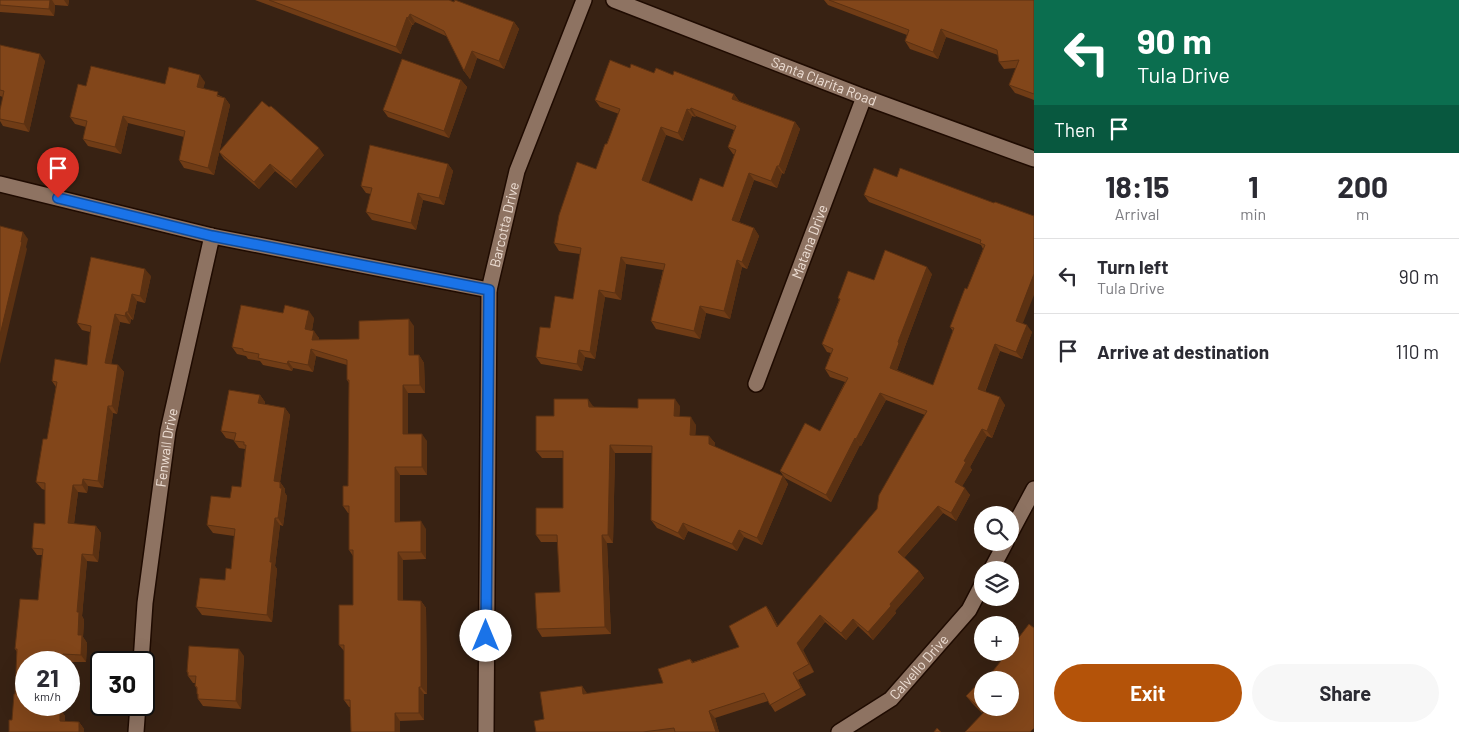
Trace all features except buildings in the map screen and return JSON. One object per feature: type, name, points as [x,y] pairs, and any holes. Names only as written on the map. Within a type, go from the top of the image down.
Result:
[{"type":"street","name":"Barcotta Drive","points":[[486,732],[489,290],[517,171],[584,0]]},
{"type":"street","name":"Santa Clarita Road","points":[[614,0],[864,97],[1034,159]]},
{"type":"street","name":"Matana Drive","points":[[756,384],[864,97]]},
{"type":"street","points":[[0,184],[212,236],[489,290]]},
{"type":"street","name":"Fenwall Drive","points":[[142,651],[145,603],[168,431],[212,236]]},
{"type":"street","points":[[1019,517],[1034,489]]},
{"type":"street","name":"Calvello Drive","points":[[839,732],[891,699],[969,610],[974,600]]},
{"type":"street","points":[[136,732],[137,716]]},
{"type":"route","points":[[58,198],[212,236],[489,290],[486,636]]}]
